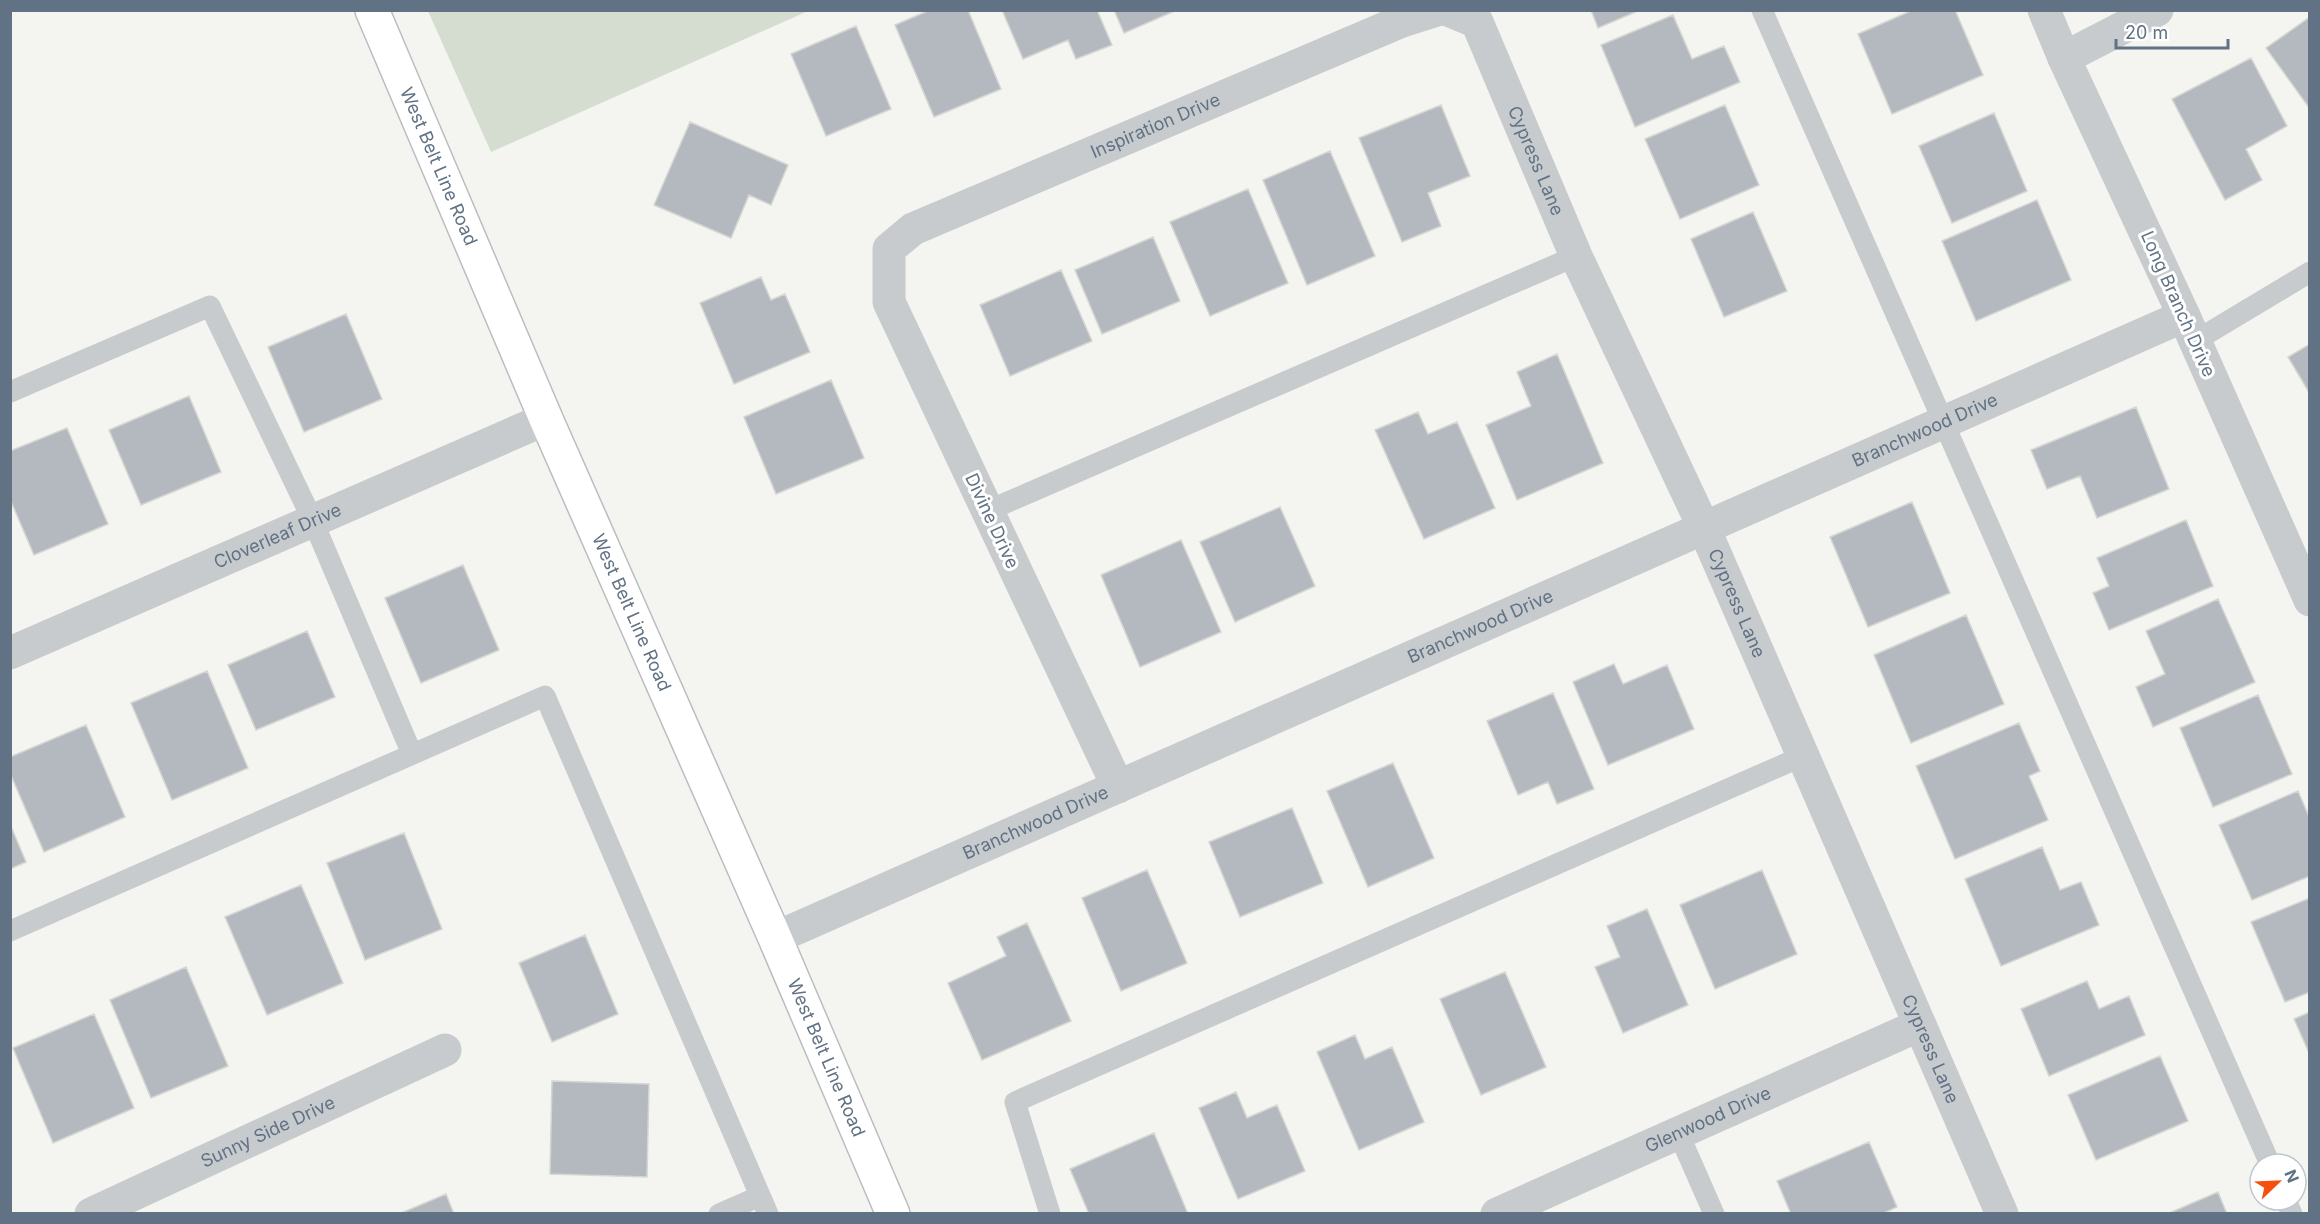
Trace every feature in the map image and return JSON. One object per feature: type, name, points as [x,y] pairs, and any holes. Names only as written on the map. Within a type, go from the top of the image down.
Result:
[{"type":"main road","name":"West Belt Line Road","points":[[372,10],[546,419],[776,938],[893,1214]]},
{"type":"street","name":"Long Branch Drive","points":[[2044,10],[2064,58],[2190,328],[2302,561],[2310,600]]},
{"type":"street","points":[[2064,58],[2157,10]]},
{"type":"street","name":"Inspiration Drive","points":[[889,249],[913,229],[1402,21],[1437,12]]},
{"type":"street","name":"Cypress Lane","points":[[1437,12],[1477,22],[1576,256],[1704,528],[2002,1214]]},
{"type":"street","name":"Divine Drive","points":[[889,249],[889,302],[1118,787]]},
{"type":"street","name":"Branchwood Drive","points":[[776,938],[1943,422],[2190,328]]},
{"type":"street","name":"Cloverleaf Drive","points":[[10,653],[546,419]]},
{"type":"street","name":"Glenwood Drive","points":[[1497,1214],[1920,1024]]},
{"type":"street","name":"Sunny Side Drive","points":[[91,1214],[445,1050]]},
{"type":"lane","points":[[1762,10],[2265,1152]]},
{"type":"lane","points":[[987,511],[1576,256]]},
{"type":"lane","points":[[2190,328],[2310,272]]},
{"type":"lane","points":[[10,392],[210,306],[313,521],[412,754]]},
{"type":"lane","points":[[10,931],[545,696],[764,1205],[719,1214]]},
{"type":"lane","points":[[1050,1214],[1015,1102],[1803,756]]},
{"type":"lane","points":[[1678,1132],[1714,1214]]},
{"type":"shaded area","points":[[428,11],[808,11],[491,152]]},
{"type":"building","points":[[930,10],[968,10],[1001,89],[934,117],[895,25]]},
{"type":"building","points":[[1002,10],[1097,10],[1112,45],[1076,59],[1068,40],[1023,59]]},
{"type":"building","points":[[1114,10],[1177,10],[1124,33]]},
{"type":"building","points":[[1591,10],[1640,10],[1598,28]]},
{"type":"building","points":[[1913,10],[1955,10],[1983,75],[1892,114],[1858,34]]},
{"type":"building","points":[[1673,15],[1692,59],[1724,46],[1740,82],[1635,127],[1601,45]]},
{"type":"building","points":[[2310,17],[2310,109],[2266,48]]},
{"type":"building","points":[[856,26],[891,109],[826,136],[791,54]]},
{"type":"building","points":[[2251,58],[2287,126],[2246,149],[2262,180],[2225,200],[2172,99]]},
{"type":"building","points":[[1441,105],[1470,176],[1428,193],[1441,226],[1402,242],[1359,138]]},
{"type":"building","points":[[1725,105],[1759,185],[1680,219],[1645,139]]},
{"type":"building","points":[[1994,113],[2027,191],[1952,223],[1919,146]]},
{"type":"building","points":[[690,122],[788,165],[771,205],[749,195],[731,238],[654,205]]},
{"type":"building","points":[[1330,151],[1375,256],[1307,285],[1263,180]]},
{"type":"building","points":[[1248,189],[1288,283],[1210,316],[1170,222]]},
{"type":"building","points":[[2037,200],[2071,280],[1976,321],[1942,241]]},
{"type":"building","points":[[1753,212],[1787,291],[1724,317],[1691,239]]},
{"type":"building","points":[[1153,237],[1180,301],[1102,334],[1075,270]]},
{"type":"building","points":[[1061,270],[1092,341],[1010,376],[980,305]]},
{"type":"building","points":[[761,277],[771,300],[785,294],[810,352],[734,384],[700,303]]},
{"type":"building","points":[[346,314],[382,399],[304,432],[268,347]]},
{"type":"building","points":[[2310,344],[2310,394],[2288,357]]},
{"type":"building","points":[[1557,354],[1603,463],[1517,500],[1486,425],[1531,406],[1517,372]]},
{"type":"building","points":[[831,380],[864,458],[776,494],[744,417]]},
{"type":"building","points":[[189,396],[221,472],[141,505],[109,430]]},
{"type":"building","points":[[2136,407],[2169,489],[2097,518],[2080,476],[2047,489],[2031,450]]},
{"type":"building","points":[[1418,412],[1428,434],[1457,422],[1495,508],[1424,539],[1375,430]]},
{"type":"building","points":[[67,428],[108,524],[34,555],[10,499],[10,451]]},
{"type":"building","points":[[1912,502],[1950,593],[1868,627],[1830,537]]},
{"type":"building","points":[[1280,507],[1315,586],[1235,622],[1200,542]]},
{"type":"building","points":[[2186,520],[2213,586],[2109,630],[2093,593],[2109,586],[2097,558]]},
{"type":"building","points":[[1181,540],[1221,632],[1140,667],[1101,575]]},
{"type":"building","points":[[463,565],[499,650],[421,683],[385,598]]},
{"type":"building","points":[[2218,599],[2255,682],[2153,727],[2136,687],[2165,674],[2146,631]]},
{"type":"building","points":[[1966,615],[2004,704],[1911,743],[1874,655]]},
{"type":"building","points":[[307,631],[335,697],[256,730],[228,665]]},
{"type":"building","points":[[1614,664],[1623,684],[1667,665],[1694,729],[1608,765],[1573,682]]},
{"type":"building","points":[[207,671],[248,768],[172,800],[131,703]]},
{"type":"building","points":[[1553,693],[1594,789],[1557,804],[1548,782],[1518,795],[1487,721]]},
{"type":"building","points":[[2258,695],[2292,774],[2213,807],[2180,728]]},
{"type":"building","points":[[2019,723],[2040,771],[2029,776],[2048,820],[1955,859],[1916,766]]},
{"type":"building","points":[[86,725],[125,817],[44,852],[10,773],[10,757]]},
{"type":"building","points":[[1393,763],[1434,858],[1368,887],[1327,791]]},
{"type":"building","points":[[2298,791],[2310,819],[2310,876],[2252,900],[2219,825]]},
{"type":"building","points":[[1292,808],[1323,883],[1240,917],[1209,842]]},
{"type":"building","points":[[10,824],[26,862],[10,869]]},
{"type":"building","points":[[404,833],[442,929],[365,960],[327,863]]},
{"type":"building","points":[[2042,847],[2060,890],[2081,882],[2099,925],[2001,966],[1965,879]]},
{"type":"building","points":[[1147,870],[1187,963],[1121,991],[1082,898]]},
{"type":"building","points":[[1762,870],[1797,954],[1715,989],[1680,905]]},
{"type":"building","points":[[301,885],[343,983],[267,1015],[225,917]]},
{"type":"building","points":[[2310,898],[2310,992],[2285,1002],[2251,922]]},
{"type":"building","points":[[1647,909],[1688,1005],[1623,1033],[1595,967],[1620,957],[1607,926]]},
{"type":"building","points":[[1027,923],[1071,1021],[982,1060],[948,983],[1006,956],[997,937]]},
{"type":"building","points":[[585,935],[618,1014],[552,1042],[519,963]]},
{"type":"building","points":[[186,967],[228,1066],[151,1098],[110,1000]]},
{"type":"building","points":[[1505,972],[1546,1067],[1481,1095],[1440,999]]},
{"type":"building","points":[[2087,981],[2099,1009],[2129,996],[2145,1035],[2049,1076],[2021,1009]]},
{"type":"building","points":[[2310,1012],[2310,1055],[2294,1019]]},
{"type":"building","points":[[94,1014],[134,1108],[53,1143],[13,1048]]},
{"type":"building","points":[[1355,1035],[1365,1059],[1392,1047],[1424,1122],[1359,1150],[1317,1052]]},
{"type":"building","points":[[2160,1056],[2188,1121],[2096,1160],[2068,1095]]},
{"type":"building","points":[[552,1081],[649,1084],[647,1177],[550,1174]]},
{"type":"building","points":[[1236,1092],[1247,1118],[1277,1105],[1305,1171],[1238,1199],[1199,1108]]},
{"type":"building","points":[[1154,1133],[1188,1214],[1089,1214],[1070,1169]]},
{"type":"building","points":[[1869,1142],[1897,1207],[1882,1214],[1791,1214],[1777,1181]]},
{"type":"building","points":[[2218,1192],[2227,1214],[2167,1214]]},
{"type":"building","points":[[446,1194],[454,1214],[399,1214]]}]
